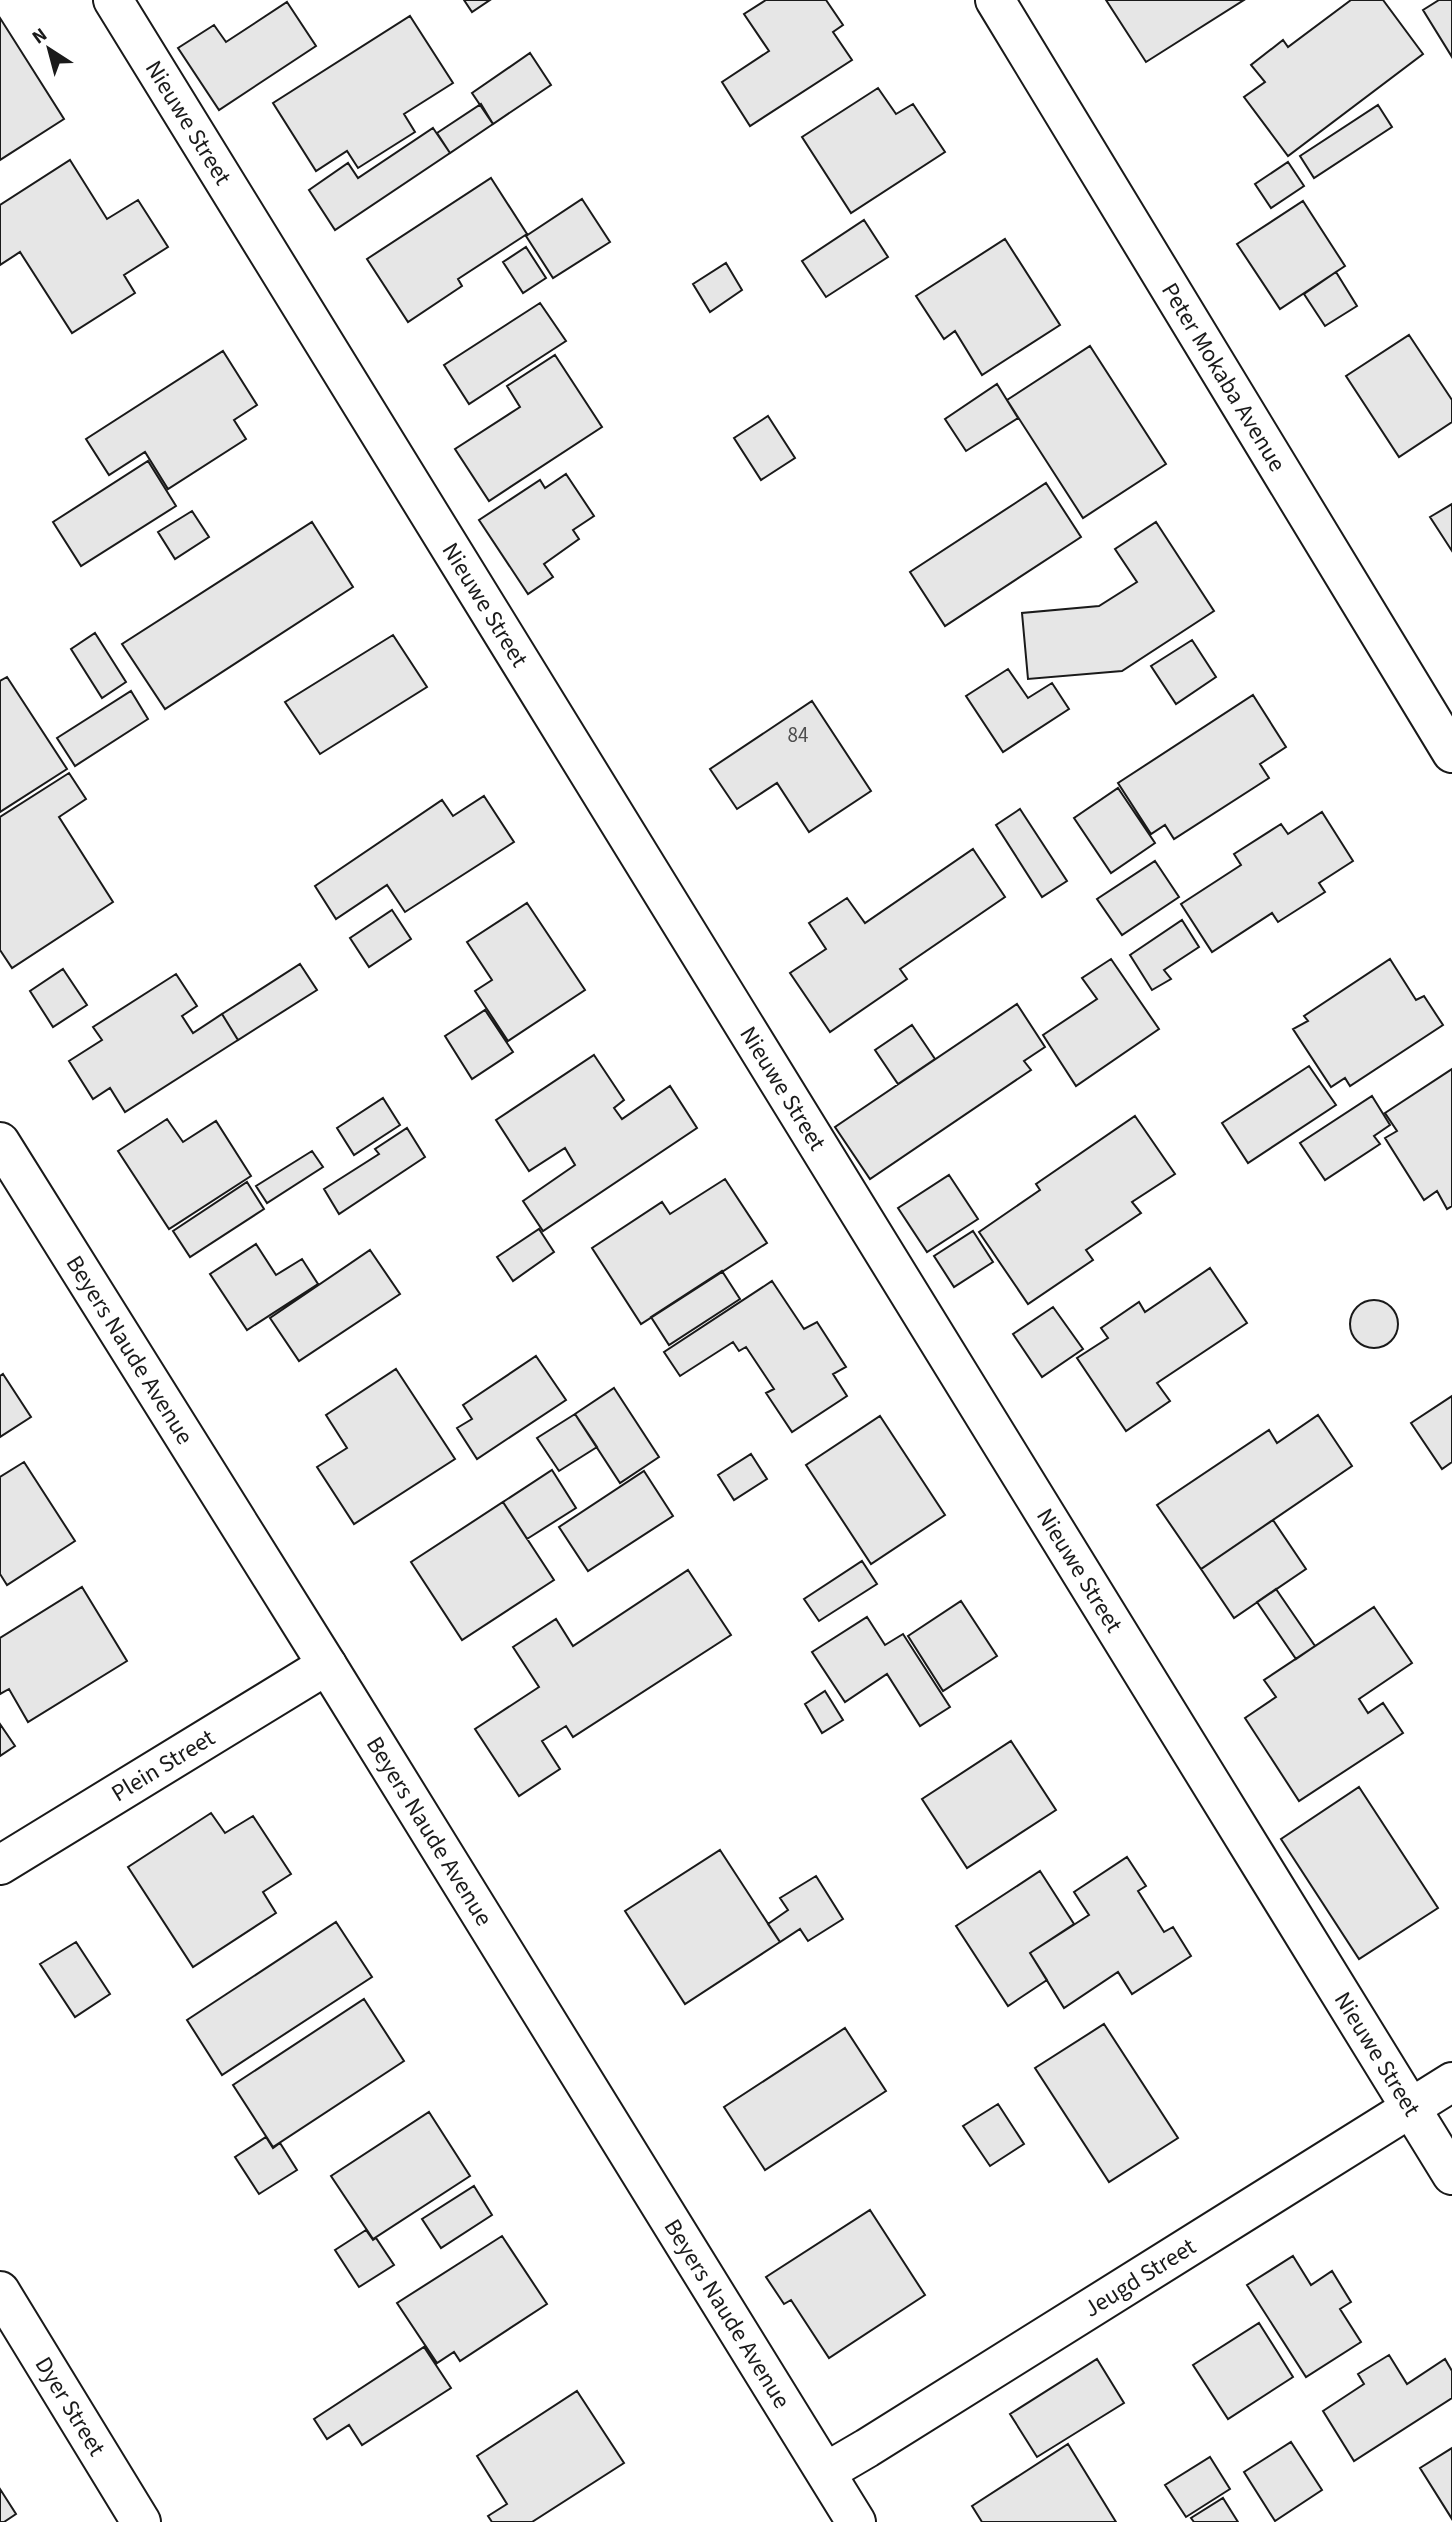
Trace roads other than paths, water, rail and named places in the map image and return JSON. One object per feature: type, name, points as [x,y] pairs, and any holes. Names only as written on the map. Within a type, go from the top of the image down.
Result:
[{"type":"street","name":"Nieuwe Street","points":[[113,0],[1452,2175]]},
{"type":"street","name":"Peter Mokaba Avenue","points":[[995,0],[1452,753]]},
{"type":"street","name":"Beyers Naude Avenue","points":[[0,1142],[327,1665],[856,2522]]},
{"type":"street","name":"Plein Street","points":[[0,1865],[327,1665]]},
{"type":"street","name":"Jeugd Street","points":[[826,2472],[1452,2082]]},
{"type":"street","name":"Dyer Street","points":[[0,2291],[141,2522]]}]
